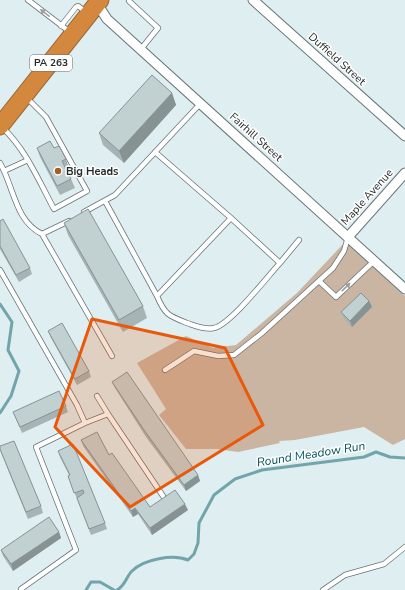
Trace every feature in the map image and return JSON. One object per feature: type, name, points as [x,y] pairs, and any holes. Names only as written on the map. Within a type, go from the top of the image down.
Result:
[{"type":"highway","name":"PA 263","points":[[0,126],[25,96],[67,30],[95,5]]},
{"type":"street","name":"Duffield Street","points":[[253,0],[405,136]]},
{"type":"street","name":"Fairhill Street","points":[[95,5],[107,19],[405,289]]},
{"type":"street","name":"Maple Avenue","points":[[348,237],[405,173]]},
{"type":"lane","points":[[28,0],[67,30]]},
{"type":"lane","points":[[129,1],[158,28],[141,49]]},
{"type":"lane","points":[[0,126],[11,135],[28,160],[54,209],[87,191],[46,117],[25,96]]},
{"type":"lane","points":[[78,216],[115,195],[201,103]]},
{"type":"lane","points":[[155,152],[280,263]]},
{"type":"lane","points":[[4,171],[28,160]]},
{"type":"lane","points":[[0,163],[9,180],[12,192],[25,221],[33,230],[42,234],[112,356]]},
{"type":"lane","points":[[105,201],[157,296],[163,310],[167,315],[196,327],[209,329],[216,328],[229,319],[299,240]]},
{"type":"lane","points":[[157,296],[231,218]]},
{"type":"lane","points":[[42,234],[71,220]]},
{"type":"lane","points":[[165,370],[194,351],[218,356],[234,355],[262,333],[333,268],[344,251],[348,237]]},
{"type":"lane","points":[[319,281],[336,297],[374,260]]},
{"type":"lane","points":[[0,270],[77,405],[85,423]]},
{"type":"lane","points":[[97,396],[163,496]]},
{"type":"lane","points":[[21,590],[76,550],[36,447],[85,423],[108,414]]},
{"type":"lane","points":[[323,590],[344,575],[384,564],[405,547]]},
{"type":"highlighted area","points":[[92,319],[225,348],[263,425],[130,507],[55,427]]},
{"type":"shaded area","points":[[345,242],[405,296],[405,439],[393,445],[364,427],[295,440],[279,441],[280,443],[238,452],[217,449],[186,449],[159,415],[166,409],[137,363],[186,336],[213,348],[236,345],[297,293]]},
{"type":"building","points":[[152,75],[172,93],[119,151],[99,133]]},
{"type":"building","points":[[50,141],[54,148],[59,146],[66,159],[62,161],[71,179],[57,186],[37,148]]},
{"type":"building","points":[[88,209],[143,306],[119,320],[64,223]]},
{"type":"building","points":[[3,219],[30,268],[16,275],[0,246],[0,221]]},
{"type":"building","points":[[361,293],[369,301],[350,321],[341,312]]},
{"type":"building","points":[[62,323],[89,371],[75,379],[48,331]]},
{"type":"building","points":[[127,372],[198,475],[184,485],[144,430],[112,382]]},
{"type":"building","points":[[59,391],[66,406],[20,427],[13,412]]},
{"type":"building","points":[[97,432],[109,455],[112,453],[150,507],[175,490],[185,504],[150,528],[135,508],[131,511],[81,440]]},
{"type":"building","points":[[14,441],[41,506],[26,512],[0,449],[0,446]]},
{"type":"building","points":[[73,444],[105,523],[89,529],[77,498],[84,493],[83,490],[74,493],[68,476],[70,475],[58,451]]},
{"type":"building","points":[[49,517],[59,532],[11,564],[1,550]]},
{"type":"waterway","points":[[0,304],[12,322],[8,350],[19,371],[11,396],[0,413]]},
{"type":"waterway","name":"Round Meadow Run","points":[[117,590],[122,586],[132,571],[144,563],[167,558],[182,558],[188,560],[194,554],[198,543],[199,523],[214,495],[235,479],[262,470],[364,457],[376,452],[390,457],[405,458]]},
{"type":"waterway","name":"Round Meadow Run","points":[[86,590],[91,582],[100,582],[114,590]]},
{"type":"place","name":"Big Heads","points":[[58,171]]}]
